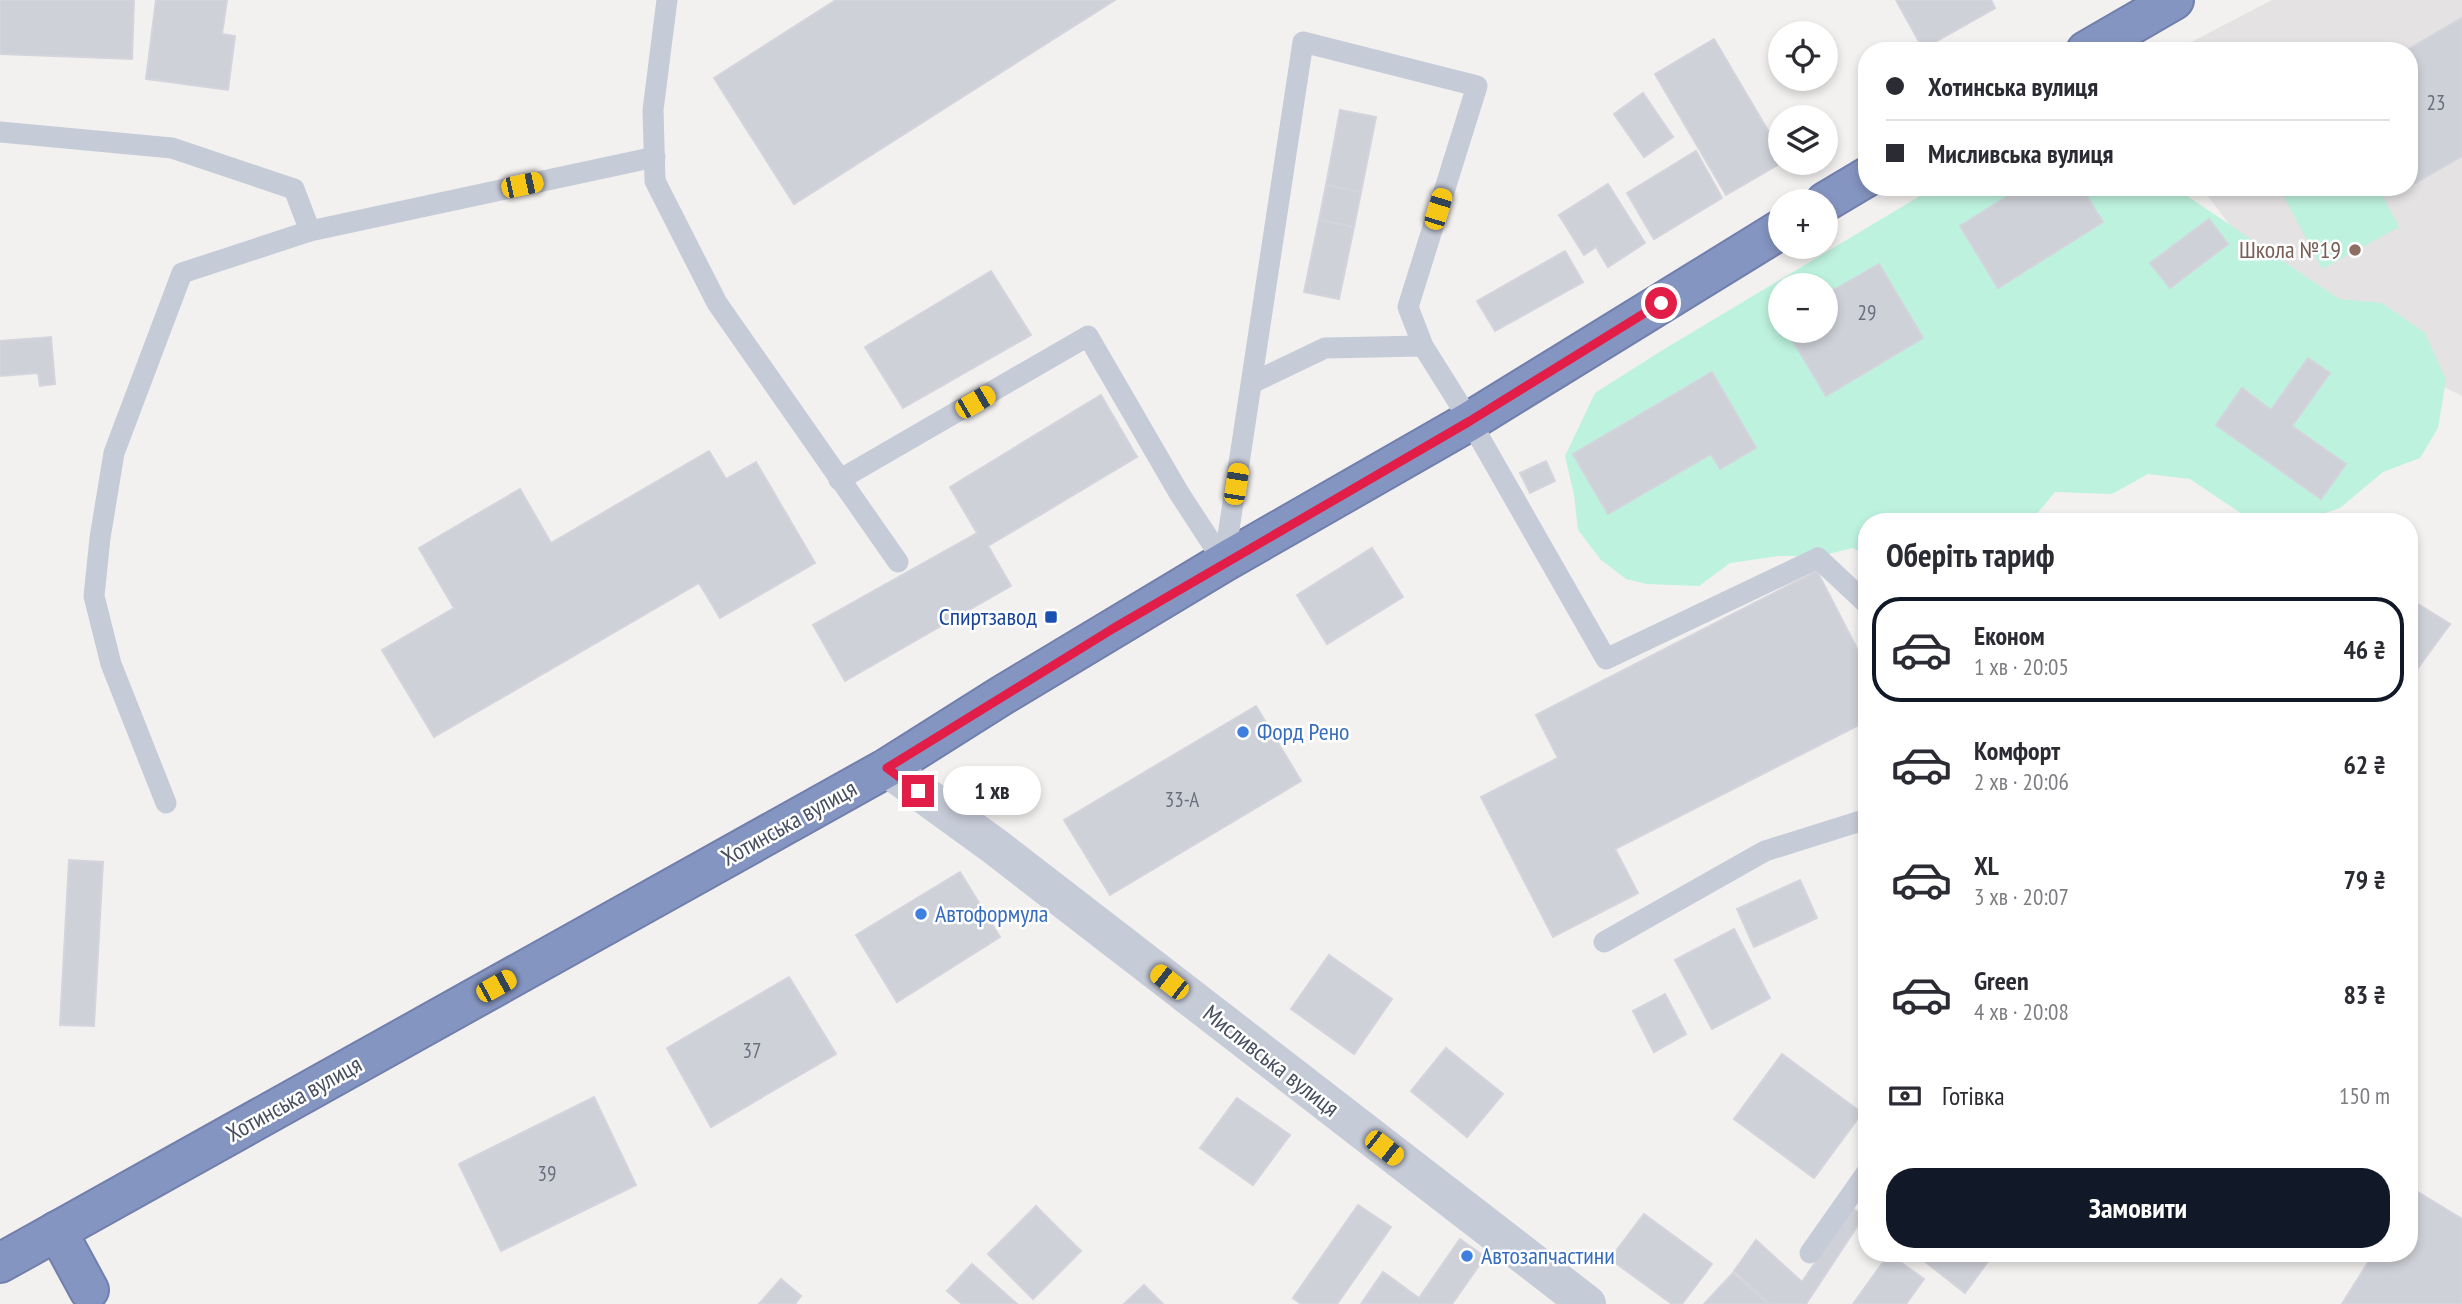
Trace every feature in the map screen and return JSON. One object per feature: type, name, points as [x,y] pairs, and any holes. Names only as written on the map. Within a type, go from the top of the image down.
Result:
[{"type":"highway","points":[[2102,42],[2174,0]]},
{"type":"highway","points":[[1838,194],[1858,182]]},
{"type":"highway","name":"Хотинська вулиця","points":[[0,1263],[887,768],[1224,562],[1470,421],[1768,237]]},
{"type":"highway","points":[[57,1231],[93,1297]]},
{"type":"street","name":"Мисливська вулиця","points":[[887,768],[1008,857],[1587,1304]]},
{"type":"lane","points":[[667,0],[653,110],[655,181],[717,303],[898,562]]},
{"type":"lane","points":[[1224,562],[1303,42],[1477,86],[1408,307],[1423,346],[1470,421],[1606,659],[1818,558],[1858,596]]},
{"type":"lane","points":[[0,132],[172,148],[294,189],[310,231]]},
{"type":"lane","points":[[166,803],[111,664],[94,596],[114,453],[182,273],[310,231],[655,157]]},
{"type":"lane","points":[[839,481],[1088,336],[1179,493],[1224,562]]},
{"type":"lane","points":[[1252,383],[1325,348],[1423,346]]},
{"type":"lane","points":[[1604,942],[1766,851],[1858,822]]},
{"type":"lane","points":[[1810,1253],[1858,1185]]},
{"type":"shaded area","name":"Школа №19","points":[[2272,0],[2462,0],[2462,396],[2296,313],[2208,196],[2418,196],[2418,42],[2191,42]]},
{"type":"green space","points":[[1920,196],[2187,196],[2339,299],[2382,303],[2425,333],[2446,380],[2438,428],[2420,458],[2383,472],[2340,508],[2325,513],[2241,513],[2190,479],[2148,474],[2112,494],[2055,492],[2038,513],[1858,513],[1858,551],[1853,548],[1820,556],[1779,556],[1730,563],[1699,586],[1647,584],[1626,579],[1601,560],[1578,530],[1574,495],[1565,456],[1595,393],[1768,287],[1768,343],[1838,343],[1838,273],[1791,273],[1815,259],[1838,259],[1838,245]]},
{"type":"green space","points":[[2284,196],[2383,196],[2399,227],[2322,269]]},
{"type":"building","points":[[0,0],[134,0],[132,59],[0,54]]},
{"type":"building","points":[[156,0],[227,0],[222,34],[235,36],[228,90],[146,79]]},
{"type":"building","points":[[836,0],[1115,0],[794,204],[714,78]]},
{"type":"building","points":[[1896,0],[1991,0],[1995,8],[1935,42],[1919,42]]},
{"type":"building","points":[[2462,18],[2462,156],[2418,181],[2418,43]]},
{"type":"building","points":[[1714,39],[1768,131],[1768,171],[1726,195],[1655,74]]},
{"type":"building","points":[[1643,93],[1673,137],[1644,157],[1614,114]]},
{"type":"building","points":[[1340,110],[1376,117],[1361,192],[1326,185]]},
{"type":"building","points":[[1696,151],[1722,198],[1654,239],[1627,193]]},
{"type":"building","points":[[1608,184],[1645,243],[1608,267],[1596,247],[1584,255],[1559,215]]},
{"type":"building","points":[[1326,185],[1361,192],[1354,227],[1319,220]]},
{"type":"building","points":[[2008,196],[2087,196],[2103,222],[1998,288],[1960,226]]},
{"type":"building","points":[[2209,219],[2228,244],[2170,288],[2150,263]]},
{"type":"building","points":[[1319,220],[1354,227],[1339,299],[1304,292]]},
{"type":"building","points":[[1565,251],[1583,282],[1495,331],[1477,301]]},
{"type":"building","points":[[1879,264],[1923,338],[1826,396],[1794,343],[1838,343],[1838,288]]},
{"type":"building","points":[[991,271],[1031,335],[903,408],[865,347]]},
{"type":"building","points":[[51,337],[55,384],[40,386],[38,373],[0,376],[0,341]]},
{"type":"building","points":[[2308,358],[2330,373],[2292,426],[2346,464],[2321,499],[2216,425],[2242,388],[2271,410]]},
{"type":"building","points":[[1712,372],[1756,448],[1720,469],[1711,454],[1608,514],[1573,454]]},
{"type":"building","points":[[1101,395],[1137,457],[988,546],[1011,586],[845,681],[813,625],[977,533],[950,487]]},
{"type":"building","points":[[709,451],[726,479],[756,462],[815,563],[720,618],[699,583],[434,737],[382,650],[454,608],[419,548],[520,489],[551,543]]},
{"type":"building","points":[[1546,461],[1555,481],[1530,493],[1520,473]]},
{"type":"building","points":[[1372,548],[1403,597],[1327,644],[1297,595]]},
{"type":"building","points":[[1817,571],[1858,651],[1858,726],[1615,849],[1638,893],[1553,937],[1481,797],[1558,758],[1536,715]]},
{"type":"building","points":[[2418,604],[2450,624],[2418,668]]},
{"type":"building","points":[[1256,706],[1301,781],[1110,895],[1064,820]]},
{"type":"building","points":[[69,860],[103,862],[94,1026],[60,1025]]},
{"type":"building","points":[[960,872],[1000,937],[897,1002],[856,935]]},
{"type":"building","points":[[1800,880],[1817,918],[1754,947],[1737,909]]},
{"type":"building","points":[[1734,929],[1770,998],[1712,1029],[1675,960]]},
{"type":"building","points":[[1329,955],[1392,999],[1354,1054],[1291,1009]]},
{"type":"building","points":[[789,977],[836,1054],[711,1127],[667,1048]]},
{"type":"building","points":[[1665,994],[1686,1034],[1654,1052],[1633,1011]]},
{"type":"building","points":[[1446,1048],[1503,1094],[1467,1137],[1411,1091]]},
{"type":"building","points":[[1782,1054],[1858,1110],[1858,1118],[1814,1178],[1734,1119]]},
{"type":"building","points":[[594,1097],[636,1185],[501,1251],[459,1164]]},
{"type":"building","points":[[1237,1098],[1290,1135],[1253,1185],[1200,1148]]},
{"type":"building","points":[[2418,1192],[2462,1219],[2462,1304],[2342,1304],[2368,1262],[2418,1262]]},
{"type":"building","points":[[1358,1205],[1391,1227],[1337,1304],[1301,1304],[1293,1298]]},
{"type":"building","points":[[1036,1206],[1081,1251],[1033,1299],[988,1254]]},
{"type":"building","points":[[1852,1208],[1858,1212],[1858,1225],[1806,1304],[1770,1304],[1734,1271],[1756,1240],[1802,1282]]},
{"type":"building","points":[[1644,1214],[1712,1264],[1682,1304],[1672,1304],[1610,1259]]},
{"type":"building","points":[[1460,1239],[1485,1257],[1452,1304],[1361,1304],[1383,1272],[1419,1298]]},
{"type":"building","points":[[1883,1262],[1900,1262],[1924,1279],[1906,1304],[1853,1304]]},
{"type":"building","points":[[1925,1262],[1987,1262],[1965,1293]]},
{"type":"building","points":[[972,1264],[1017,1304],[962,1304],[947,1291]]},
{"type":"building","points":[[1733,1273],[1768,1304],[1704,1304]]},
{"type":"building","points":[[781,1279],[801,1296],[795,1304],[759,1304]]},
{"type":"building","points":[[1144,1285],[1163,1304],[1124,1304]]},
{"type":"place","name":"Школа №19","points":[[2355,250]]},
{"type":"place","name":"Спиртзавод","points":[[1051,617]]},
{"type":"place","name":"Форд Рено","points":[[1243,732]]},
{"type":"place","name":"Автоформула","points":[[921,914]]},
{"type":"place","name":"Автозапчастини","points":[[1467,1256]]},
{"type":"route","points":[[918,791],[887,768],[1114,628],[1470,421],[1661,303]]}]
